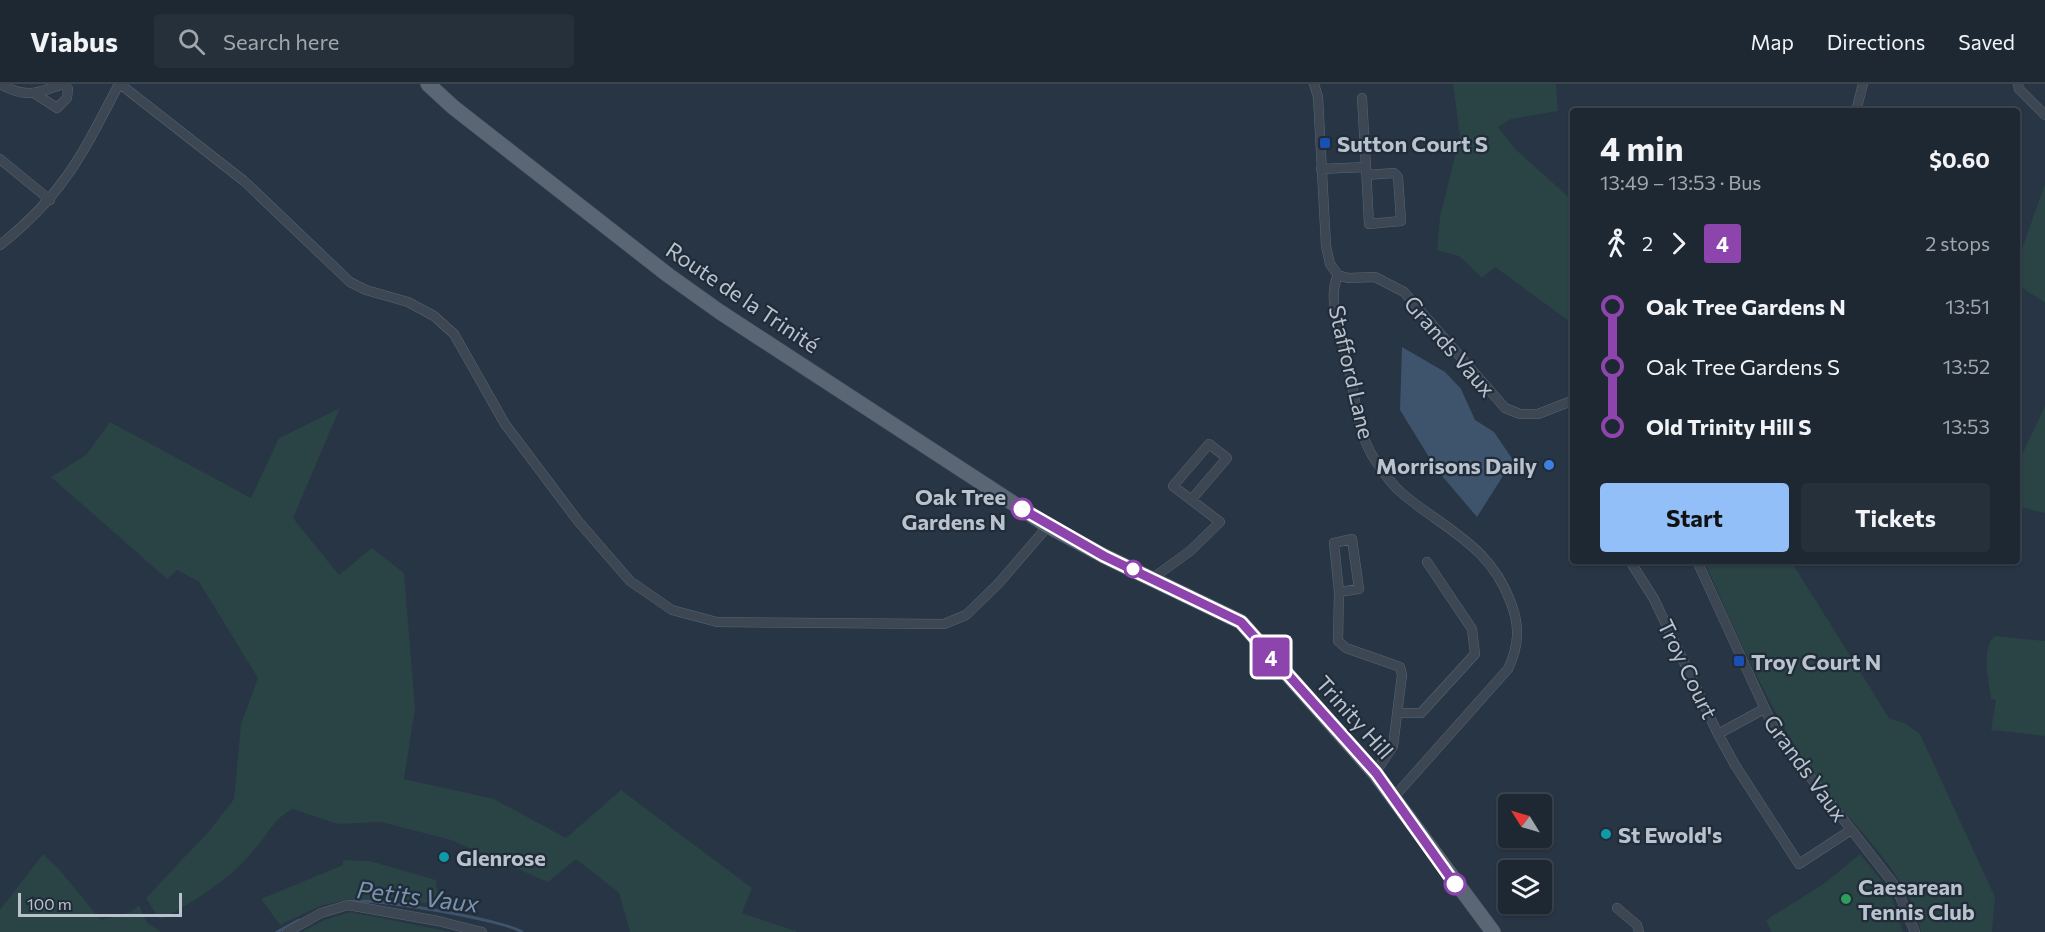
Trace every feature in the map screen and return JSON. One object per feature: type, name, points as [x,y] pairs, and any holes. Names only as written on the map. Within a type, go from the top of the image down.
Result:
[{"type":"main road","name":"Route de la Trinité","points":[[428,84],[453,107],[668,275],[1048,526]]},
{"type":"main road","name":"Trinity Hill","points":[[1048,526],[1104,556],[1241,622],[1376,773],[1423,842],[1492,932]]},
{"type":"street","points":[[0,84],[20,95],[34,93]]},
{"type":"street","points":[[0,245],[50,200],[66,180],[119,84],[243,181],[350,282],[366,290],[408,302],[434,316],[454,334],[506,424],[578,521],[630,581],[672,610],[717,622],[944,624],[966,615],[998,584],[1048,526]]},
{"type":"street","points":[[1314,84],[1318,97],[1320,170],[1326,246],[1330,264],[1338,275]]},
{"type":"street","points":[[1857,108],[1863,84]]},
{"type":"street","points":[[2018,86],[2045,115]]},
{"type":"street","points":[[1320,170],[1367,171],[1394,173],[1398,177],[1401,221],[1369,224],[1367,171],[1362,98]]},
{"type":"street","points":[[0,159],[50,200]]},
{"type":"street","name":"Grands Vaux","points":[[1338,275],[1347,278],[1375,277],[1404,292],[1488,390],[1510,411],[1538,414],[1570,402]]},
{"type":"street","name":"Stafford Lane","points":[[1338,275],[1333,286],[1337,317],[1364,438],[1371,453],[1402,494],[1472,545],[1490,562],[1507,591],[1514,611],[1518,635],[1516,653],[1508,669],[1394,797]]},
{"type":"street","points":[[1153,578],[1190,551],[1220,522],[1191,500],[1173,486],[1209,444],[1227,458],[1191,500]]},
{"type":"street","points":[[1339,592],[1359,589],[1352,539],[1334,543],[1339,592],[1338,641],[1346,648],[1400,667],[1402,675],[1393,746],[1376,773]]},
{"type":"street","points":[[1398,713],[1421,713],[1474,654],[1472,629],[1427,562]]},
{"type":"street","name":"Troy Court","points":[[1632,564],[1654,599],[1718,734],[1764,709]]},
{"type":"street","name":"Grands Vaux","points":[[1698,564],[1764,709],[1793,758],[1896,887],[1915,932]]},
{"type":"street","points":[[1718,734],[1735,765],[1799,864],[1851,830]]},
{"type":"street","points":[[287,932],[321,913],[348,905],[438,921],[482,932]]},
{"type":"street","points":[[1617,908],[1637,925],[1639,932]]},
{"type":"green space","points":[[1453,84],[1556,84],[1558,111],[1511,119],[1498,127],[1515,149],[1570,198],[1569,321],[1495,267],[1482,278],[1459,256],[1437,250],[1440,217],[1460,136]]},
{"type":"green space","points":[[2045,184],[2045,303],[2020,286],[2020,254]]},
{"type":"green space","points":[[2045,406],[2045,513],[2020,507],[2020,459]]},
{"type":"green space","points":[[340,408],[293,518],[339,575],[372,548],[404,573],[415,708],[404,779],[494,799],[566,838],[621,790],[752,888],[742,913],[798,932],[630,932],[619,893],[576,859],[548,882],[451,840],[381,822],[338,824],[293,809],[276,821],[245,860],[223,880],[162,919],[157,916],[146,898],[210,830],[234,799],[241,724],[258,678],[199,582],[177,570],[167,579],[51,477],[86,455],[110,422],[251,498],[279,438]]},
{"type":"green space","points":[[1705,564],[1793,564],[1889,718],[1906,724],[1920,734],[1995,897],[1992,932],[1921,932],[1914,909],[1890,866],[1809,768],[1752,667]]},
{"type":"green space","points":[[1995,636],[2045,641],[2045,736],[1991,730],[1996,700],[1991,699],[1987,656],[1990,641]]},
{"type":"green space","points":[[43,854],[58,868],[101,920],[131,912],[139,905],[147,923],[161,932],[0,932],[0,910]]},
{"type":"green space","name":"Caesarean Tennis Club","points":[[1860,854],[1890,891],[1903,932],[1772,932],[1766,920],[1825,883]]},
{"type":"green space","points":[[343,860],[370,861],[436,880],[438,904],[352,899],[320,906],[280,925],[261,899],[343,865]]},
{"type":"green space","points":[[350,912],[452,932],[302,932],[324,920]]},
{"type":"water","points":[[1402,347],[1445,372],[1461,389],[1475,420],[1494,432],[1513,460],[1477,517],[1437,470],[1400,410]]},
{"type":"waterway","name":"Petits Vaux","points":[[347,902],[381,902],[436,910],[490,921],[522,932]]},
{"type":"waterway","name":"Petits Vaux","points":[[277,932],[299,920]]},
{"type":"bus line","name":"4","points":[[1022,509],[1048,526],[1104,556],[1241,622],[1376,773],[1455,884]]},
{"type":"place","name":"Sutton Court S","points":[[1325,143]]},
{"type":"place","name":"Morrisons Daily","points":[[1549,465]]},
{"type":"place","name":"Oak Tree Gardens N","points":[[1022,509]]},
{"type":"place","name":"Troy Court N","points":[[1739,661]]},
{"type":"place","name":"St Ewold's","points":[[1606,834]]},
{"type":"place","name":"Glenrose","points":[[444,857]]},
{"type":"place","name":"Caesarean Tennis Club","points":[[1846,899]]}]
